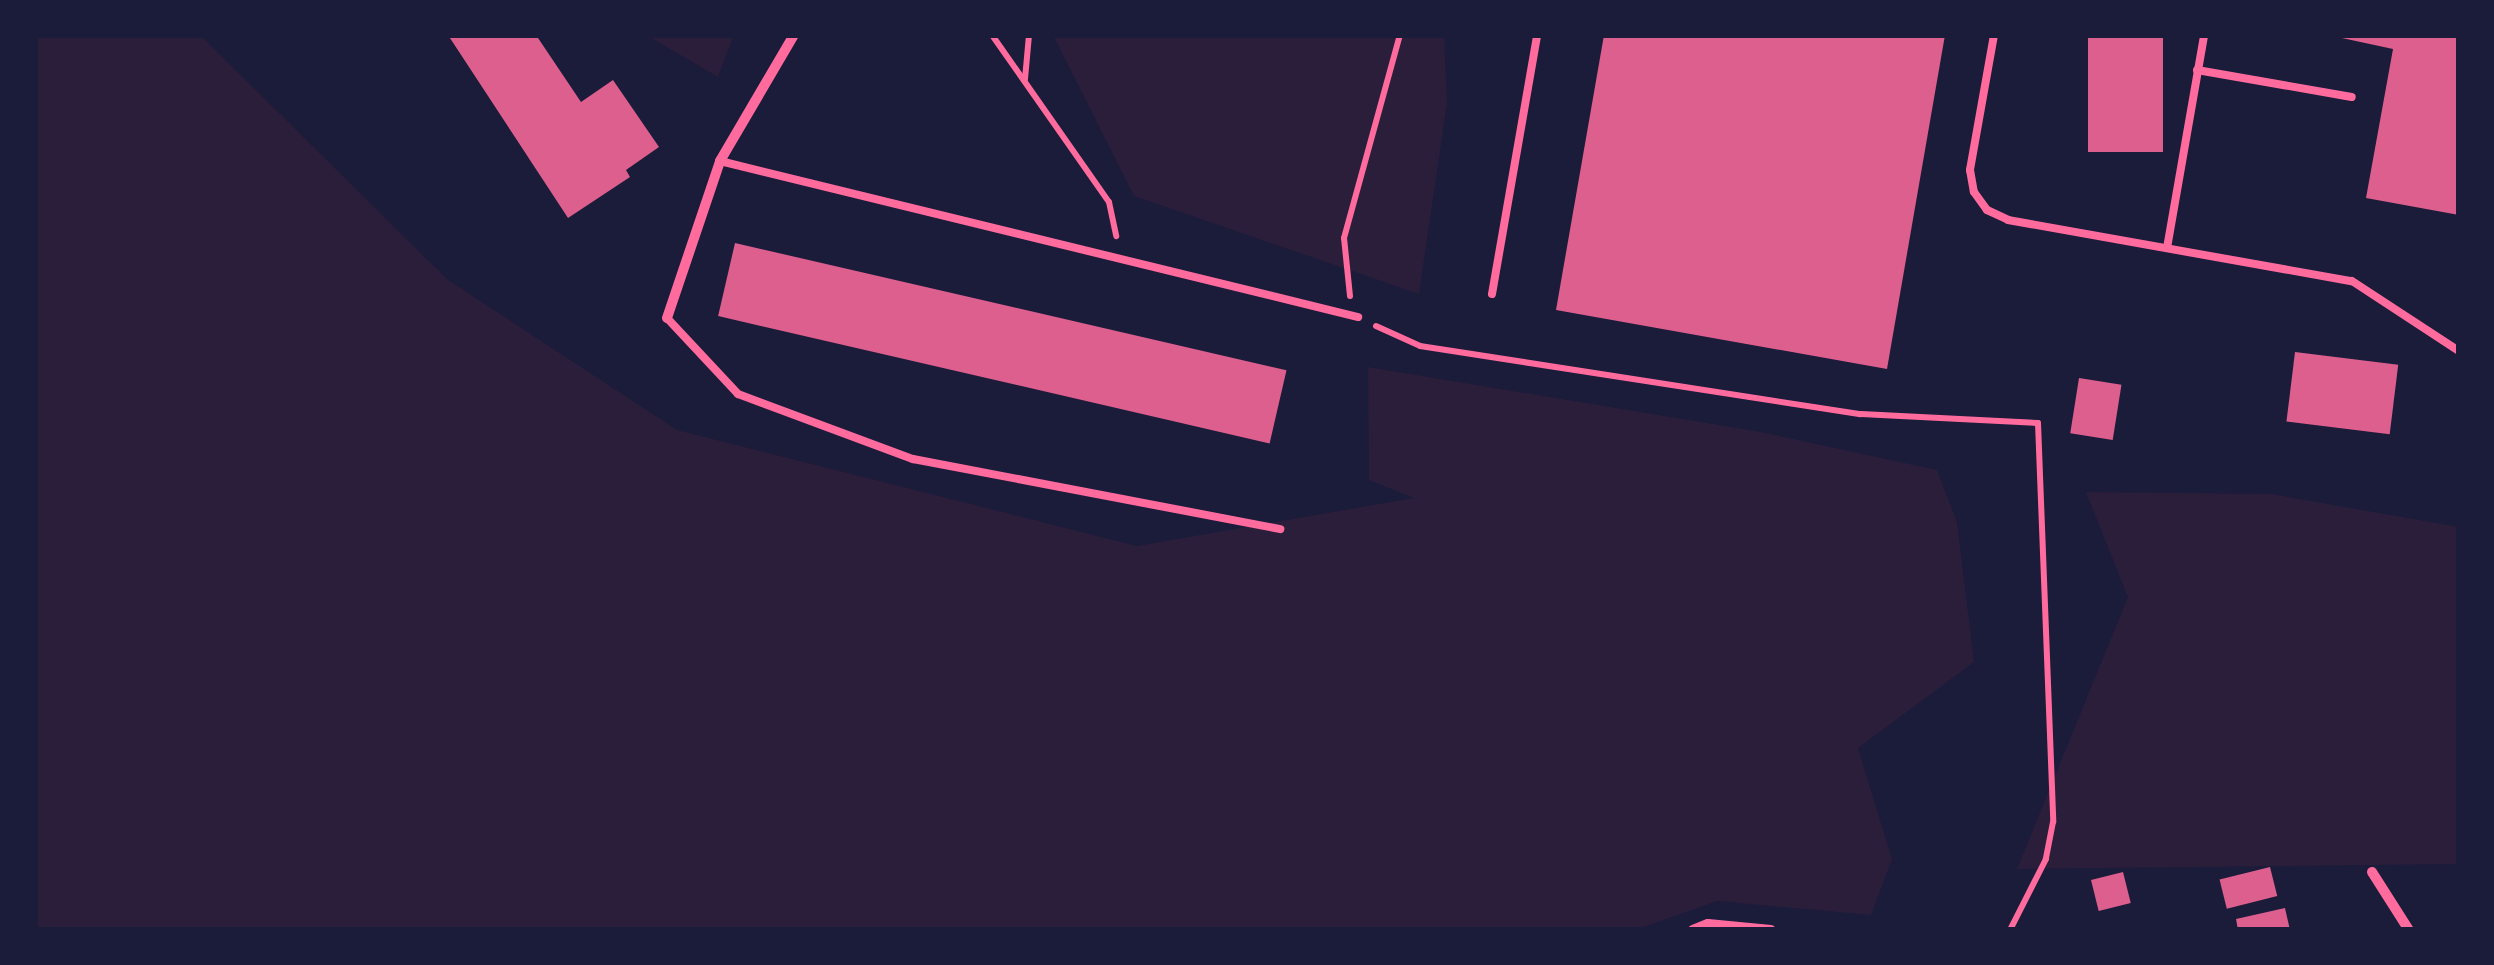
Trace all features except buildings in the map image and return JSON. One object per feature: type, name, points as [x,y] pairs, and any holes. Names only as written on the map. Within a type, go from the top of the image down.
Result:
[{"type":"street","points":[[667,318],[720,161],[794,35]]},
{"type":"street","points":[[2372,872],[2409,930]]},
{"type":"street","points":[[1693,930],[1708,924],[1771,930]]},
{"type":"lane","points":[[1492,294],[1537,35]]},
{"type":"lane","points":[[1994,35],[1970,170],[1974,192],[1987,210],[2008,220],[2352,281],[2459,351]]},
{"type":"lane","points":[[2167,248],[2204,35]]},
{"type":"lane","points":[[2197,70],[2352,97]]},
{"type":"lane","points":[[720,161],[1358,317]]},
{"type":"lane","points":[[667,318],[738,394],[913,458],[1280,529]]},
{"type":"path","points":[[992,35],[1109,202],[1121,260]]},
{"type":"path","points":[[1024,80],[1029,35]]},
{"type":"path","points":[[1400,35],[1344,238],[1350,298],[1358,317],[1420,346],[1439,350],[1861,414],[2038,423],[2052,822],[2046,859],[2010,930]]},
{"type":"shaded area","points":[[35,35],[200,35],[448,280],[677,430],[1137,546],[1414,498],[1369,480],[1368,367],[1761,432],[1937,470],[1957,522],[1974,662],[1858,748],[1892,859],[1871,915],[1717,901],[1635,930],[35,930]]},
{"type":"shaded area","points":[[646,35],[734,35],[718,77]]},
{"type":"shaded area","points":[[1053,35],[1444,35],[1447,103],[1419,294],[1134,196]]},
{"type":"shaded area","points":[[2086,492],[2271,494],[2459,527],[2459,864],[2017,869],[2128,597]]}]
